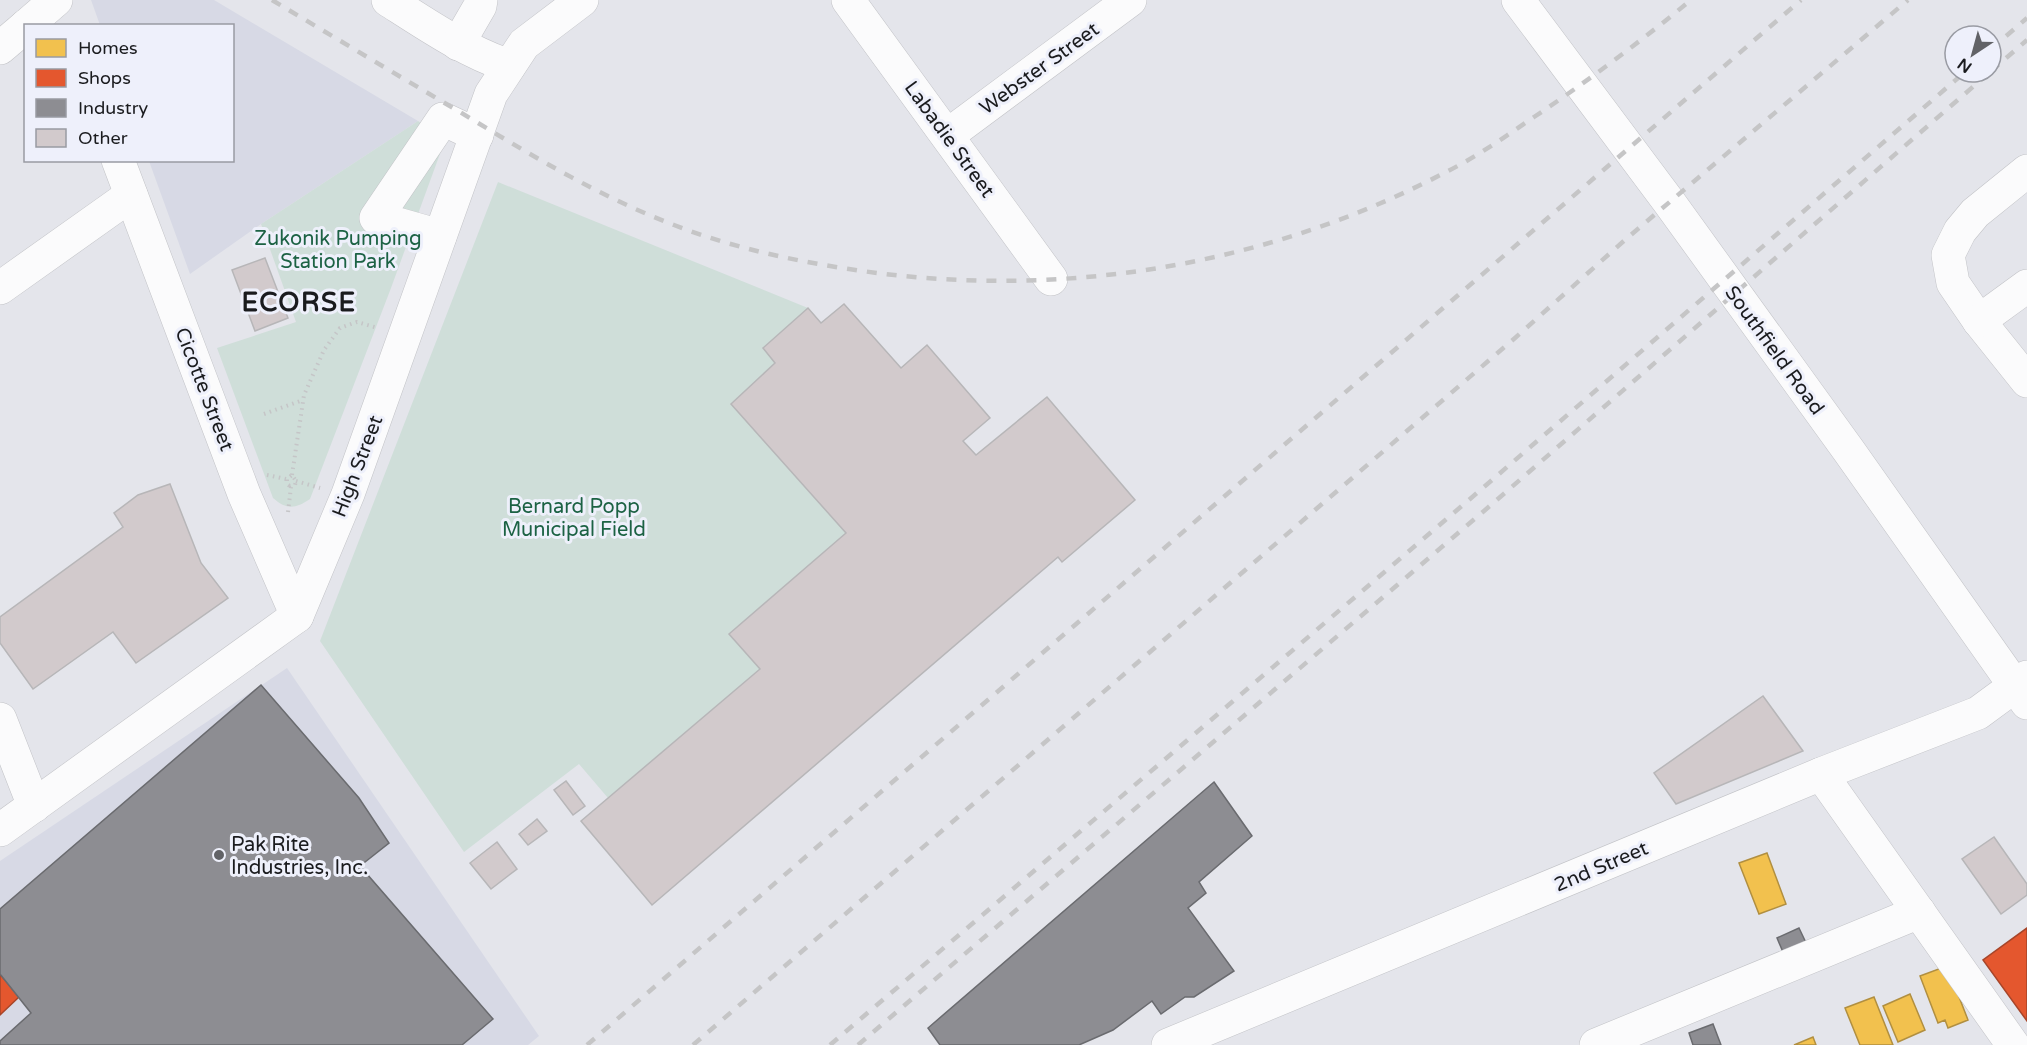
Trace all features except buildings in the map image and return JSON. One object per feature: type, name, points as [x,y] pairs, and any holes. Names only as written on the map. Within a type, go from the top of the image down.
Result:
[{"type":"street","points":[[28,24],[57,0],[66,24]]},
{"type":"street","points":[[388,0],[458,44],[484,58],[508,66]]},
{"type":"street","points":[[458,44],[480,6],[481,0]]},
{"type":"street","name":"High Street","points":[[297,616],[348,494],[491,94],[524,44],[582,0]]},
{"type":"street","name":"Labadie Street","points":[[848,0],[1052,279]]},
{"type":"street","name":"Webster Street","points":[[948,135],[1130,0]]},
{"type":"street","name":"Southfield Road","points":[[1518,0],[1649,175],[2023,689]]},
{"type":"street","points":[[0,48],[24,28]]},
{"type":"street","points":[[440,236],[376,218],[443,119],[477,135]]},
{"type":"street","name":"Cicotte Street","points":[[119,162],[244,494],[297,616]]},
{"type":"street","points":[[2027,171],[1975,213],[1959,231],[1948,255],[1953,283],[1979,321],[2027,381]]},
{"type":"street","points":[[0,288],[131,195]]},
{"type":"street","points":[[1979,321],[2027,286]]},
{"type":"street","points":[[0,830],[297,616]]},
{"type":"street","name":"2nd Street","points":[[1168,1045],[1821,774],[1978,713],[2023,689]]},
{"type":"street","points":[[0,719],[34,806]]},
{"type":"street","points":[[1821,774],[2013,1045]]},
{"type":"street","points":[[1596,1045],[1919,912]]},
{"type":"path","points":[[320,488],[296,481],[292,475],[303,400],[314,371],[324,350],[340,328],[357,322],[381,328]]},
{"type":"path","points":[[264,414],[303,400]]},
{"type":"path","points":[[258,472],[287,479]]},
{"type":"path","points":[[287,479],[292,475]]},
{"type":"path","points":[[287,479],[287,484],[291,487]]},
{"type":"path","points":[[288,512],[291,487],[296,481]]},
{"type":"shaded area","points":[[91,0],[214,0],[418,121],[261,224],[190,274],[149,162],[234,162],[234,24],[100,24]]},
{"type":"shaded area","name":"Pak Rite Industries, Inc.","points":[[287,668],[539,1036],[528,1045],[0,1045],[0,861]]},
{"type":"green space","name":"Zukonik Pumping Station Park","points":[[418,121],[445,140],[310,499],[291,507],[283,505],[273,498],[217,348],[296,322],[261,224]]},
{"type":"green space","name":"Bernard Popp Municipal Field","points":[[498,182],[808,308],[763,348],[775,363],[731,404],[846,533],[729,634],[760,669],[608,798],[579,764],[464,852],[320,641]]},
{"type":"railway","points":[[272,0],[564,173],[618,201],[674,225],[782,257],[849,269],[926,278],[1003,281],[1080,278],[1156,268],[1231,253],[1305,232],[1378,204],[1448,171],[1492,146],[1634,46],[1691,0]]},
{"type":"railway","points":[[587,1045],[1801,0]]},
{"type":"railway","points":[[693,1045],[1515,338],[1626,239],[1908,0]]},
{"type":"railway","points":[[2003,39],[2027,18]]},
{"type":"railway","points":[[2003,61],[2027,40]]},
{"type":"railway","points":[[830,1045],[1470,499],[1951,84]]},
{"type":"railway","points":[[858,1045],[1484,511],[1976,84]]},
{"type":"place","name":"Pak Rite Industries, Inc.","points":[[219,855]]},
{"type":"district","name":"ECORSE","points":[[299,302]]}]
